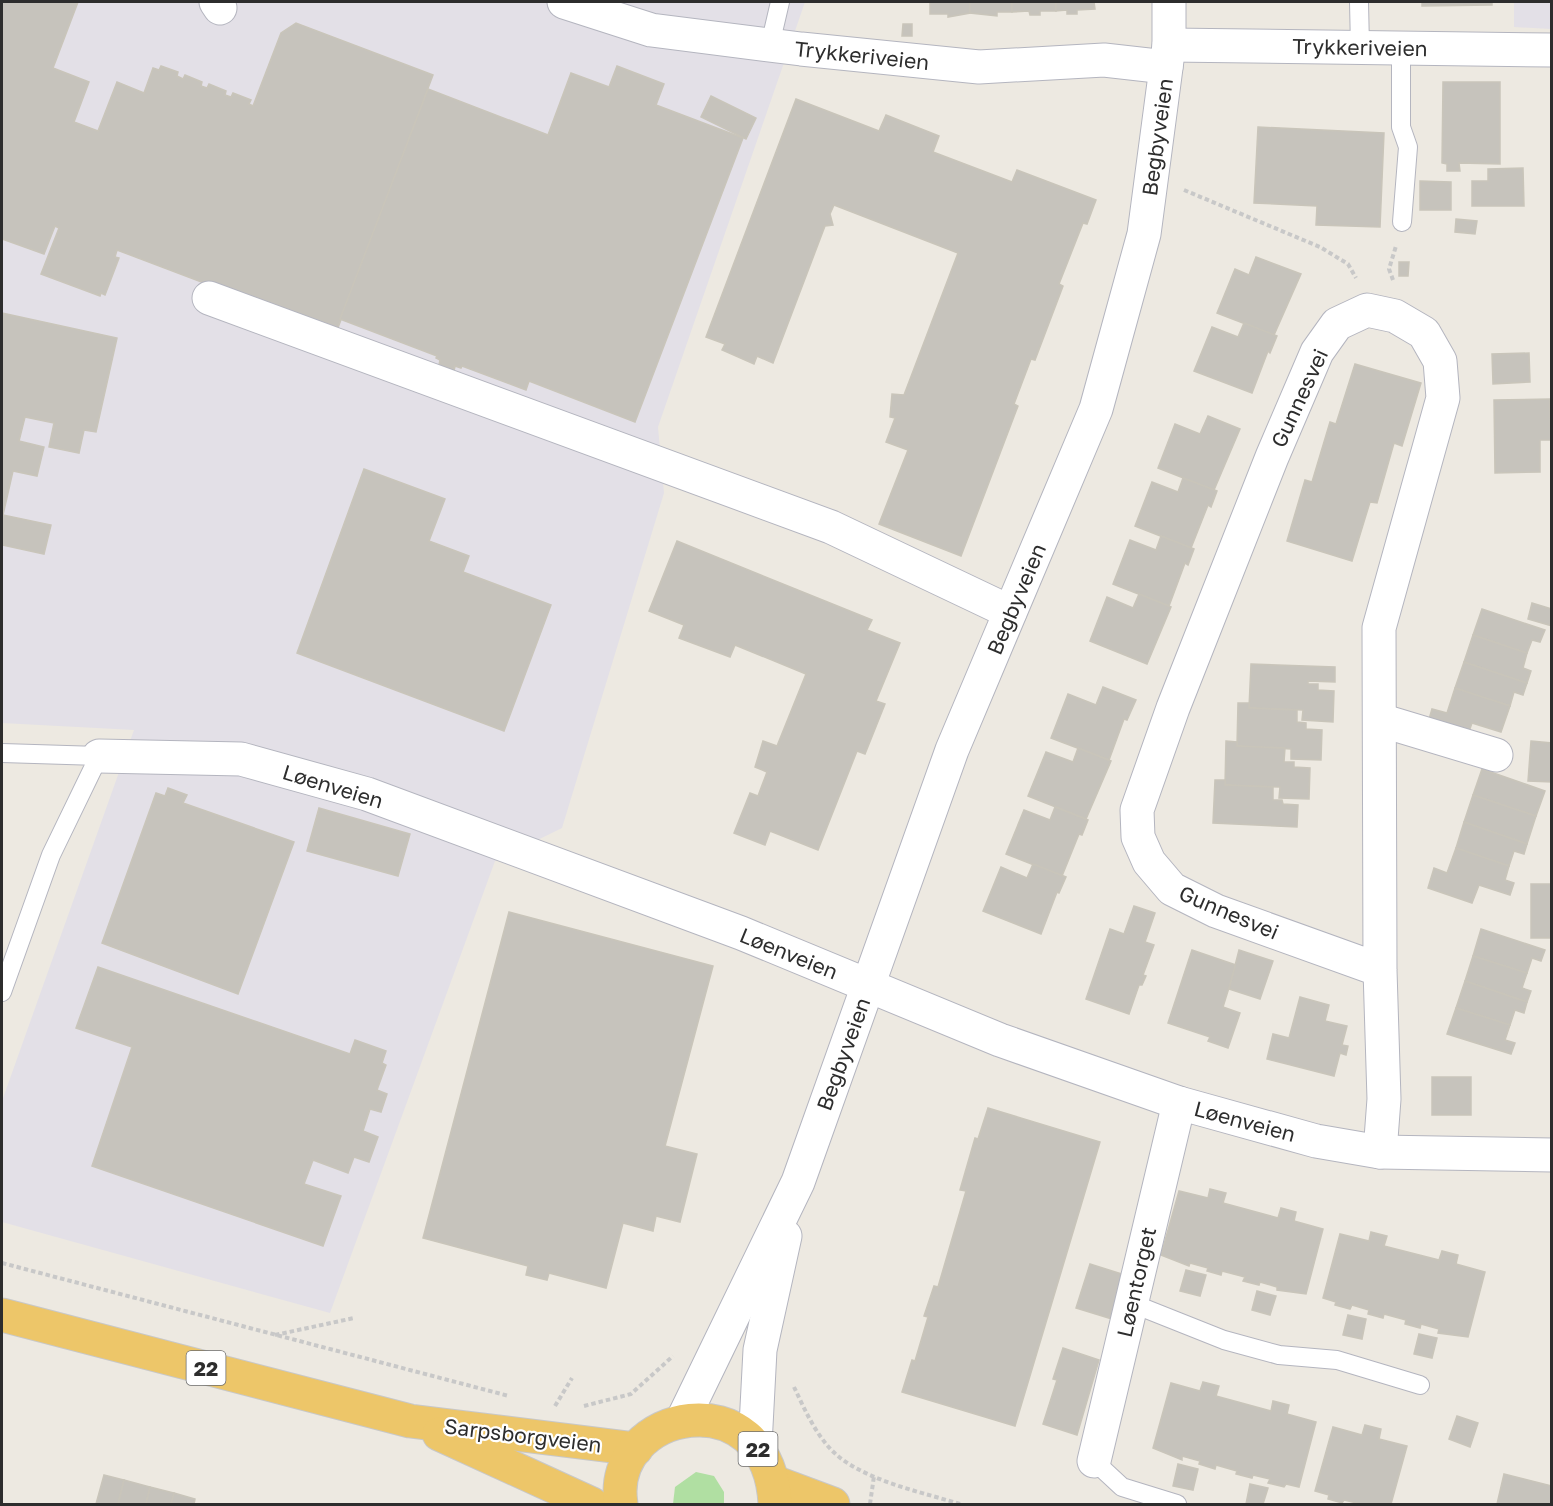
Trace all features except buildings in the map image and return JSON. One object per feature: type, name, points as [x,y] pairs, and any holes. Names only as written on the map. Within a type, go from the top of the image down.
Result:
[{"type":"highway","name":"Sarpsborgveien","points":[[2,1315],[410,1421],[636,1449]]},
{"type":"highway","name":"22","points":[[621,1504],[619,1495],[624,1471],[636,1449],[649,1436],[682,1420],[717,1422],[734,1428],[755,1444],[767,1462],[775,1493],[833,1504]]},
{"type":"highway","name":"Sarpsborgveien","points":[[410,1421],[592,1504]]},
{"type":"street","name":"Trykkeriveien","points":[[564,2],[651,30],[979,67],[1360,47],[1551,50]]},
{"type":"street","name":"Begbyveien","points":[[755,1444],[760,1350],[798,1182],[952,750],[1096,409],[1144,234],[1167,56],[1169,2]]},
{"type":"street","points":[[209,298],[831,527],[970,595],[1010,612]]},
{"type":"street","points":[[1367,310],[1395,316],[1424,333],[1440,361],[1443,398],[1379,628],[1380,970],[1384,1099],[1380,1152]]},
{"type":"street","name":"Gunnesvei","points":[[1367,310],[1337,324],[1317,352],[1272,457],[1173,708],[1137,810],[1138,837],[1149,862],[1172,889],[1216,911],[1380,970]]},
{"type":"street","points":[[1380,720],[1496,755]]},
{"type":"street","name":"Løenveien","points":[[99,756],[241,759],[367,794],[741,933],[993,1037],[1179,1103],[1316,1141],[1380,1152],[1551,1155]]},
{"type":"street","name":"Løentorget","points":[[1094,1461],[1179,1103]]},
{"type":"street","name":"Begbyveien","points":[[682,1420],[798,1182]]},
{"type":"lane","points":[[770,45],[780,2]]},
{"type":"lane","points":[[1359,2],[1360,47]]},
{"type":"lane","points":[[1401,47],[1401,127],[1408,147],[1402,222]]},
{"type":"lane","points":[[2,753],[99,756],[51,855],[2,992]]},
{"type":"lane","points":[[1131,1303],[1224,1340],[1279,1354],[1337,1360],[1420,1385]]},
{"type":"lane","points":[[1094,1461],[1122,1487],[1176,1504]]},
{"type":"path","points":[[1152,176],[1320,247],[1348,264],[1360,284],[1367,310]]},
{"type":"path","points":[[1402,222],[1389,269],[1407,323]]},
{"type":"path","points":[[2,1263],[520,1399]]},
{"type":"path","points":[[274,1335],[354,1318]]},
{"type":"path","points":[[574,1407],[595,1405],[631,1394],[667,1364],[693,1332],[721,1339]]},
{"type":"path","points":[[793,1386],[813,1427],[841,1459],[874,1476],[960,1504]]},
{"type":"path","points":[[554,1408],[564,1407]]},
{"type":"path","points":[[870,1504],[874,1476]]},
{"type":"shaded area","points":[[2,2],[805,2],[658,427],[664,493],[562,828],[495,861],[330,1313],[2,1222],[2,1101],[134,730],[2,723]]},
{"type":"shaded area","points":[[1514,2],[1551,2],[1551,29],[1514,27]]},
{"type":"green space","points":[[696,1472],[714,1476],[724,1492],[724,1504],[673,1504],[675,1487]]}]
